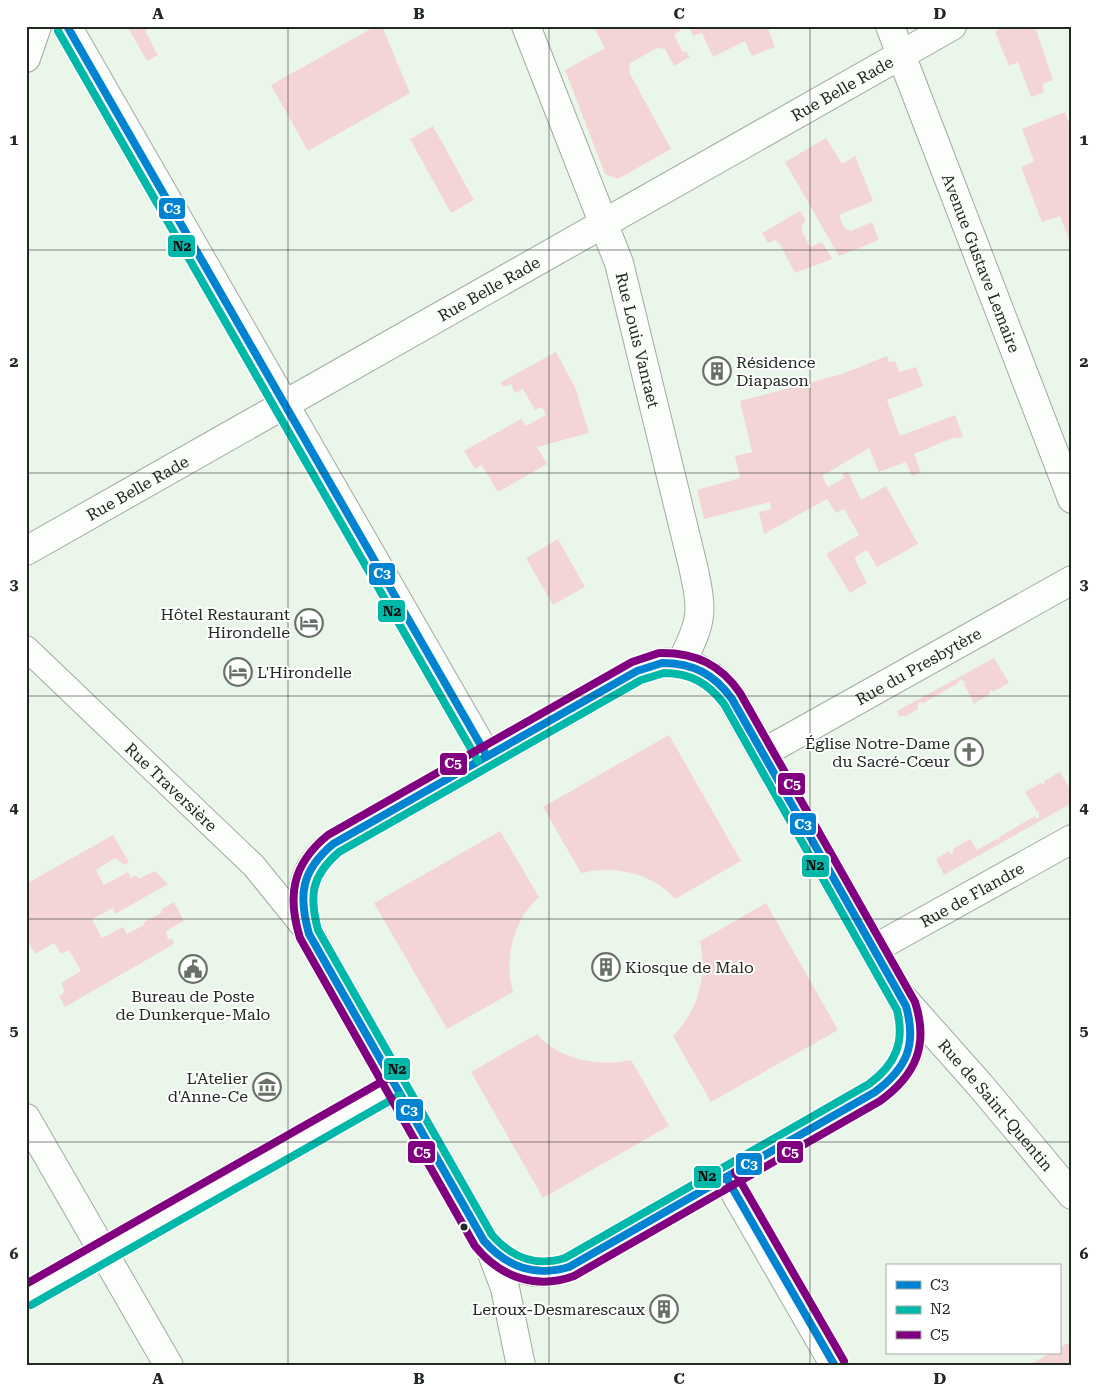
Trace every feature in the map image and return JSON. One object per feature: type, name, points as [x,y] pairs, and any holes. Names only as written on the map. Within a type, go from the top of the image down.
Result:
[{"type":"street","points":[[26,58],[37,26]]},
{"type":"street","points":[[67,26],[487,756]]},
{"type":"street","name":"Rue Louis Vanraet","points":[[526,26],[618,262],[701,603],[700,618],[695,636],[681,663]]},
{"type":"street","name":"Avenue Gustave Lemaire","points":[[890,26],[1072,499]]},
{"type":"street","name":"Rue Belle Rade","points":[[26,550],[605,225],[952,26]]},
{"type":"street","name":"Rue du Presbytère","points":[[763,753],[1072,580]]},
{"type":"street","name":"Rue Traversière","points":[[26,648],[254,866],[273,887],[309,934]]},
{"type":"street","points":[[490,1248],[503,1261],[518,1269],[536,1272],[563,1269],[875,1092],[893,1078],[903,1065],[911,1039],[909,1014],[900,995],[722,684],[699,668],[681,663],[662,663],[646,666],[323,851],[309,871],[303,888],[302,906],[309,934],[490,1248],[505,1288],[521,1366]]},
{"type":"street","name":"Rue de Flandre","points":[[874,950],[1072,839]]},
{"type":"street","name":"Rue de Saint-Quentin","points":[[900,995],[980,1085],[1072,1195]]},
{"type":"street","points":[[26,1296],[395,1086]]},
{"type":"street","points":[[26,1118],[169,1366]]},
{"type":"street","points":[[726,1177],[834,1366]]},
{"type":"shaded area","points":[[127,26],[153,26],[145,31],[158,55],[147,61]]},
{"type":"shaded area","points":[[376,26],[382,26],[410,93],[308,151],[271,85]]},
{"type":"shaded area","points":[[593,26],[678,26],[680,31],[674,35],[683,52],[686,51],[690,57],[674,66],[665,49],[657,48],[630,63],[629,72],[671,149],[618,179],[605,174],[565,70],[605,48]]},
{"type":"shaded area","points":[[689,26],[767,26],[775,47],[752,56],[745,41],[713,57],[702,33],[693,36]]},
{"type":"shaded area","points":[[1002,26],[1035,26],[1053,80],[1042,84],[1044,92],[1031,97],[1018,62],[1009,66],[995,32]]},
{"type":"shaded area","points":[[1065,112],[1072,131],[1072,247],[1060,216],[1042,222],[1021,167],[1034,161],[1022,129]]},
{"type":"shaded area","points":[[433,126],[474,200],[451,213],[410,139]]},
{"type":"shaded area","points":[[826,138],[842,164],[855,156],[873,201],[839,215],[844,228],[851,231],[872,222],[879,240],[839,256],[785,162]]},
{"type":"shaded area","points":[[800,211],[806,221],[802,224],[802,231],[810,247],[822,242],[832,259],[795,273],[780,244],[775,240],[768,243],[762,233]]},
{"type":"shaded area","points":[[556,352],[575,387],[589,433],[537,447],[547,464],[498,492],[482,465],[475,469],[464,451],[521,419],[526,426],[546,415],[542,407],[535,410],[523,389],[515,393],[511,384],[503,387],[501,382]]},
{"type":"shaded area","points":[[887,356],[889,362],[895,361],[899,372],[916,367],[923,386],[887,400],[900,436],[955,415],[963,437],[953,438],[914,454],[921,472],[912,476],[906,462],[879,472],[869,448],[822,476],[828,487],[844,478],[842,474],[848,472],[861,500],[886,486],[918,544],[877,567],[867,550],[856,556],[855,560],[867,583],[850,593],[826,554],[859,535],[844,509],[836,513],[827,499],[764,534],[759,512],[771,509],[770,502],[704,519],[697,490],[740,478],[735,456],[752,452],[740,401],[842,374]]},
{"type":"shaded area","points":[[558,539],[585,587],[553,605],[526,558]]},
{"type":"shaded area","points":[[994,658],[1009,683],[993,692],[992,690],[989,692],[990,694],[974,704],[964,684],[966,683],[960,679],[958,683],[922,704],[921,702],[918,703],[918,709],[906,716],[899,716],[897,711]]},
{"type":"shaded area","points":[[669,735],[741,861],[675,899],[655,882],[631,873],[606,870],[581,873],[543,807]]},
{"type":"shaded area","points":[[1060,772],[1072,792],[1072,803],[944,875],[936,859],[949,851],[951,854],[954,852],[953,849],[970,839],[977,850],[996,839],[1000,840],[999,837],[1035,816],[1036,819],[1039,817],[1039,810],[1037,812],[1025,792],[1041,783],[1045,784],[1044,781]]},
{"type":"shaded area","points":[[500,831],[539,897],[523,917],[513,941],[510,953],[510,979],[513,992],[447,1029],[374,903]]},
{"type":"shaded area","points":[[113,835],[129,862],[124,865],[115,858],[96,870],[104,885],[128,872],[131,878],[136,875],[138,879],[155,871],[168,884],[115,914],[113,908],[92,919],[102,938],[123,927],[127,934],[144,925],[144,922],[161,913],[162,909],[174,902],[184,921],[166,931],[168,940],[172,938],[174,944],[65,1007],[59,996],[65,992],[61,983],[81,971],[69,950],[61,954],[54,943],[35,954],[26,939],[28,932],[26,928],[26,884]]},
{"type":"shaded area","points":[[766,903],[838,1030],[711,1102],[673,1036],[689,1015],[699,992],[702,967],[700,941]]},
{"type":"shaded area","points":[[537,1034],[556,1050],[580,1059],[606,1063],[631,1060],[669,1126],[543,1198],[471,1072]]},
{"type":"shaded area","points":[[1068,1343],[1072,1350],[1072,1366],[1028,1366],[1048,1354],[1060,1354],[1060,1347]]},
{"type":"transit line","name":"C3","points":[[67,26],[487,756]]},
{"type":"transit line","name":"N2","points":[[58,31],[478,761]]},
{"type":"transit line","name":"C5","points":[[659,653],[632,662],[328,835],[307,857],[300,869],[296,882],[294,908],[300,938],[475,1246],[485,1257],[507,1273],[533,1281],[546,1282],[574,1276],[880,1101],[903,1081],[911,1070],[920,1045],[921,1032],[915,1002],[740,693],[725,675],[707,662],[686,655],[662,653]]},
{"type":"transit line","name":"C3","points":[[662,663],[683,665],[702,672],[718,683],[732,699],[906,1006],[910,1033],[907,1055],[895,1074],[875,1092],[569,1267],[545,1271],[523,1268],[503,1258],[484,1241],[309,934],[303,896],[305,884],[314,864],[333,844],[637,671],[662,663]]},
{"type":"transit line","name":"N2","points":[[664,673],[682,675],[698,681],[712,690],[724,704],[897,1010],[900,1032],[899,1042],[892,1060],[869,1084],[565,1258],[554,1261],[534,1261],[516,1255],[492,1235],[318,930],[313,897],[315,887],[323,870],[339,852],[641,680],[664,673]]},
{"type":"transit line","name":"C5","points":[[26,1284],[390,1077]]},
{"type":"transit line","name":"N2","points":[[31,1305],[400,1095]]},
{"type":"transit line","name":"C5","points":[[735,1172],[844,1361]]},
{"type":"transit line","name":"C3","points":[[726,1177],[835,1366]]},
{"type":"place","name":"Résidence Diapason","points":[[717,371]]},
{"type":"place","name":"Hôtel Restaurant Hirondelle","points":[[309,623]]},
{"type":"place","name":"L'Hirondelle","points":[[238,672]]},
{"type":"place","name":"Église Notre-Dame du Sacré-Cœur","points":[[969,752]]},
{"type":"place","name":"Kiosque de Malo","points":[[606,967]]},
{"type":"place","name":"Bureau de Poste de Dunkerque-Malo","points":[[193,969]]},
{"type":"place","name":"L'Atelier d'Anne-Ce","points":[[267,1087]]},
{"type":"place","name":"Leroux-Desmarescaux","points":[[664,1309]]}]
